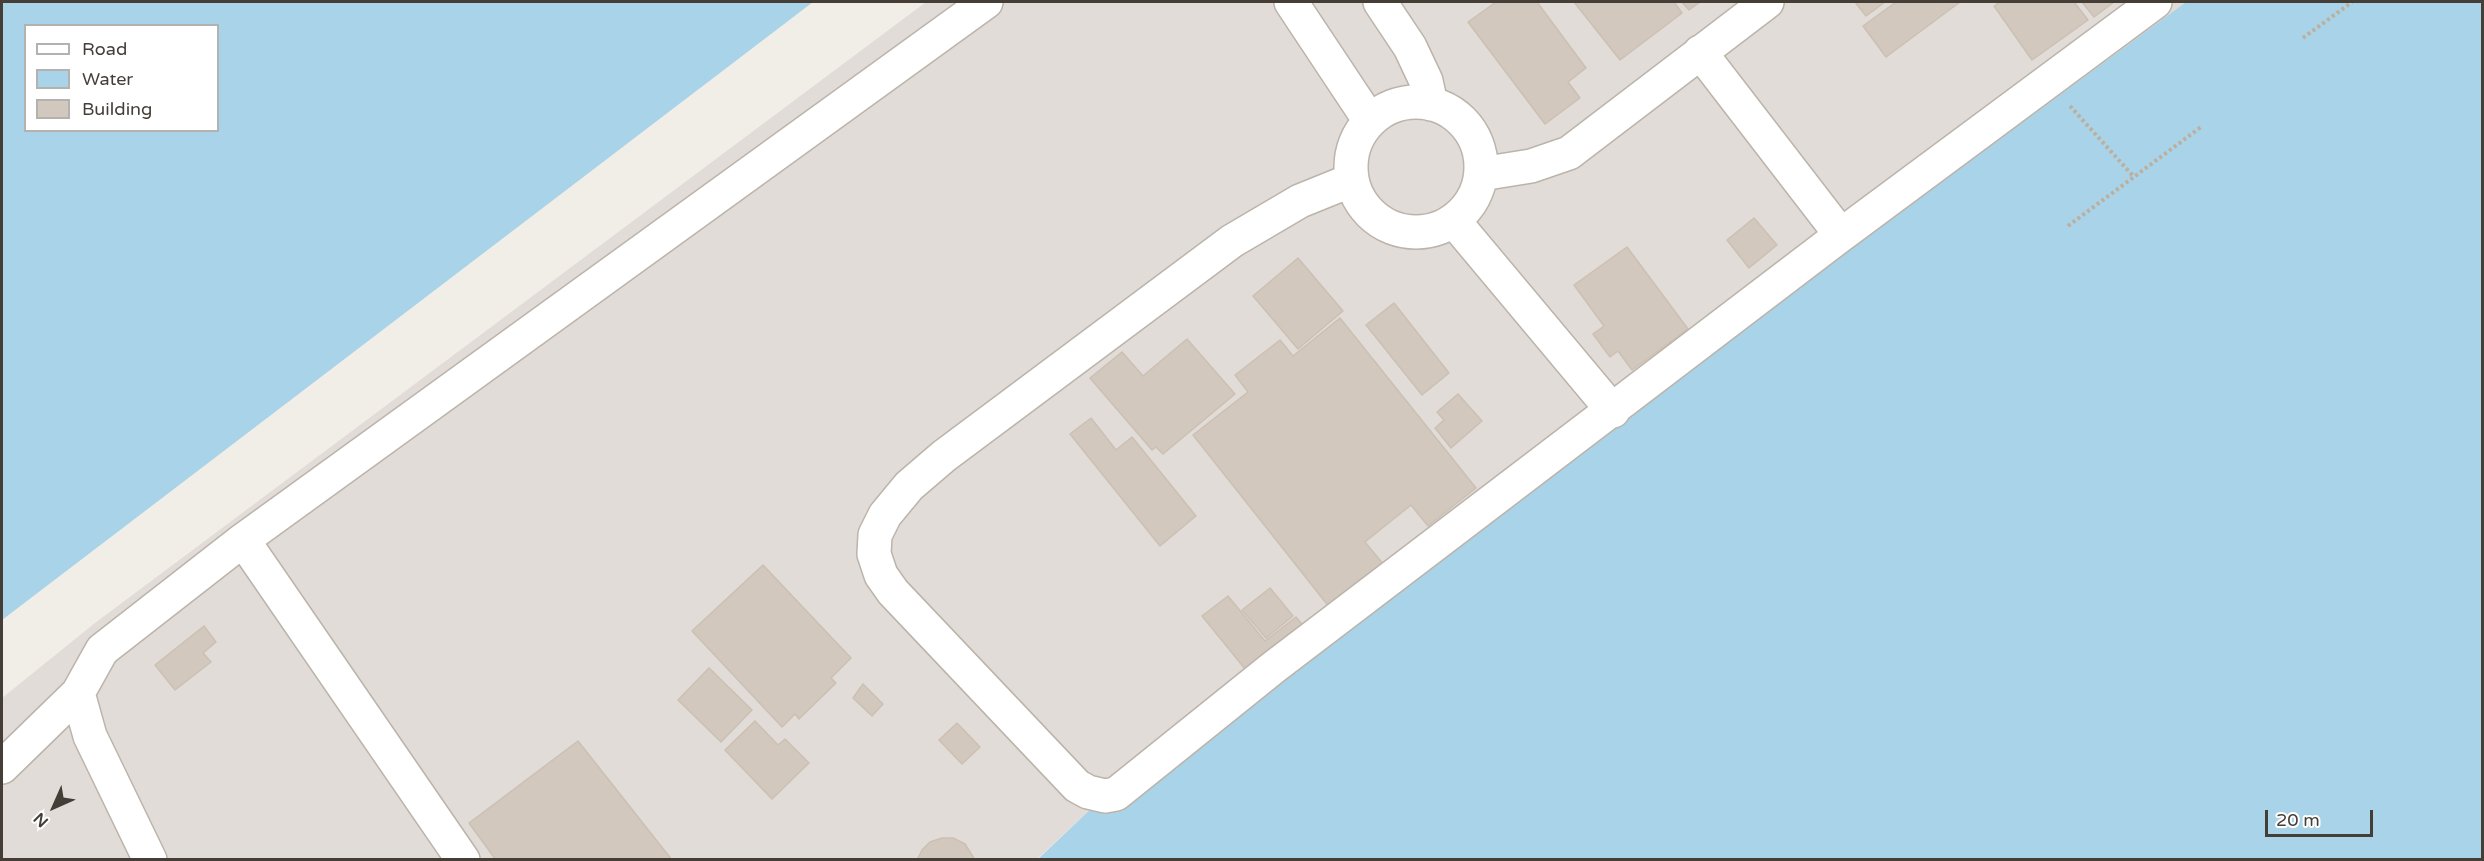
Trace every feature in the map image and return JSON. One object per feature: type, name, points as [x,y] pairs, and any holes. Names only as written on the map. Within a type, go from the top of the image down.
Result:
[{"type":"lane","points":[[2,767],[78,693],[102,650],[243,540],[986,2]]},
{"type":"lane","points":[[1291,2],[1370,121]]},
{"type":"lane","points":[[1380,2],[1410,47],[1426,81],[1431,104]]},
{"type":"lane","points":[[1481,174],[1531,166],[1569,153],[1767,2]]},
{"type":"lane","points":[[1352,180],[1300,201],[1232,241],[1030,391],[944,456],[909,486],[885,515],[875,535],[874,554],[881,575],[893,592],[1077,786],[1105,796],[1116,794],[1274,667],[1841,236],[2155,2]]},
{"type":"lane","points":[[1700,52],[1841,236]]},
{"type":"lane","points":[[1415,102],[1431,104],[1449,111],[1468,130],[1480,155],[1481,174],[1477,192],[1468,208],[1454,220],[1438,229],[1420,233],[1401,231],[1384,224],[1369,213],[1358,198],[1352,180],[1353,148],[1360,133],[1383,110],[1398,104],[1415,102]]},
{"type":"lane","points":[[1454,220],[1613,411]]},
{"type":"lane","points":[[243,540],[463,860]]},
{"type":"lane","points":[[78,693],[90,736],[150,860]]},
{"type":"path","points":[[2302,38],[2352,2]]},
{"type":"path","points":[[2063,98],[2134,177]]},
{"type":"path","points":[[2067,226],[2201,127]]},
{"type":"shaded area","points":[[926,2],[2186,2],[1094,806],[1037,859],[2,860],[2,698],[95,623]]},
{"type":"water","points":[[2,2],[813,2],[2,620]]},
{"type":"water","points":[[2186,2],[2482,2],[2482,859],[1037,860],[1094,806]]},
{"type":"building","points":[[1496,2],[1537,2],[1586,68],[1568,82],[1580,98],[1545,124],[1468,22]]},
{"type":"building","points":[[1574,2],[1674,2],[1682,13],[1620,60]]},
{"type":"building","points":[[1682,2],[1700,2],[1689,10]]},
{"type":"building","points":[[1855,2],[1885,2],[1866,16]]},
{"type":"building","points":[[1896,2],[1960,2],[1886,57],[1863,26]]},
{"type":"building","points":[[2000,2],[2074,2],[2088,20],[2032,60],[1994,6]]},
{"type":"building","points":[[2082,2],[2114,2],[2094,17]]},
{"type":"building","points":[[1754,218],[1777,245],[1749,268],[1727,240]]},
{"type":"building","points":[[1627,247],[1688,329],[1632,370],[1618,351],[1610,357],[1593,334],[1604,326],[1574,285]]},
{"type":"building","points":[[1298,258],[1343,311],[1298,349],[1253,296]]},
{"type":"building","points":[[1394,303],[1449,373],[1422,395],[1366,325]]},
{"type":"building","points":[[1340,318],[1476,488],[1428,526],[1411,505],[1365,542],[1384,565],[1330,608],[1193,435],[1248,392],[1235,375],[1280,340],[1293,356]]},
{"type":"building","points":[[1187,339],[1235,394],[1163,454],[1156,447],[1152,450],[1090,378],[1122,352],[1143,376]]},
{"type":"building","points":[[1458,394],[1482,421],[1451,448],[1435,428],[1444,420],[1437,412]]},
{"type":"building","points":[[1091,418],[1116,450],[1132,437],[1196,516],[1160,546],[1070,434]]},
{"type":"building","points":[[763,565],[851,658],[831,678],[836,683],[799,719],[795,714],[782,727],[692,631]]},
{"type":"building","points":[[1270,588],[1293,616],[1266,638],[1242,610]]},
{"type":"building","points":[[1228,596],[1265,641],[1296,617],[1306,629],[1250,675],[1202,616]]},
{"type":"building","points":[[204,626],[216,642],[203,653],[211,662],[175,690],[155,665]]},
{"type":"building","points":[[709,668],[752,710],[721,742],[678,700]]},
{"type":"building","points":[[863,684],[883,704],[872,716],[853,698]]},
{"type":"building","points":[[755,721],[778,745],[785,739],[809,763],[772,799],[725,750]]},
{"type":"building","points":[[957,723],[980,747],[962,764],[939,740]]},
{"type":"building","points":[[578,741],[672,860],[496,860],[469,823]]},
{"type":"building","points":[[942,838],[953,838],[965,844],[975,860],[917,860],[922,850],[930,842]]}]
